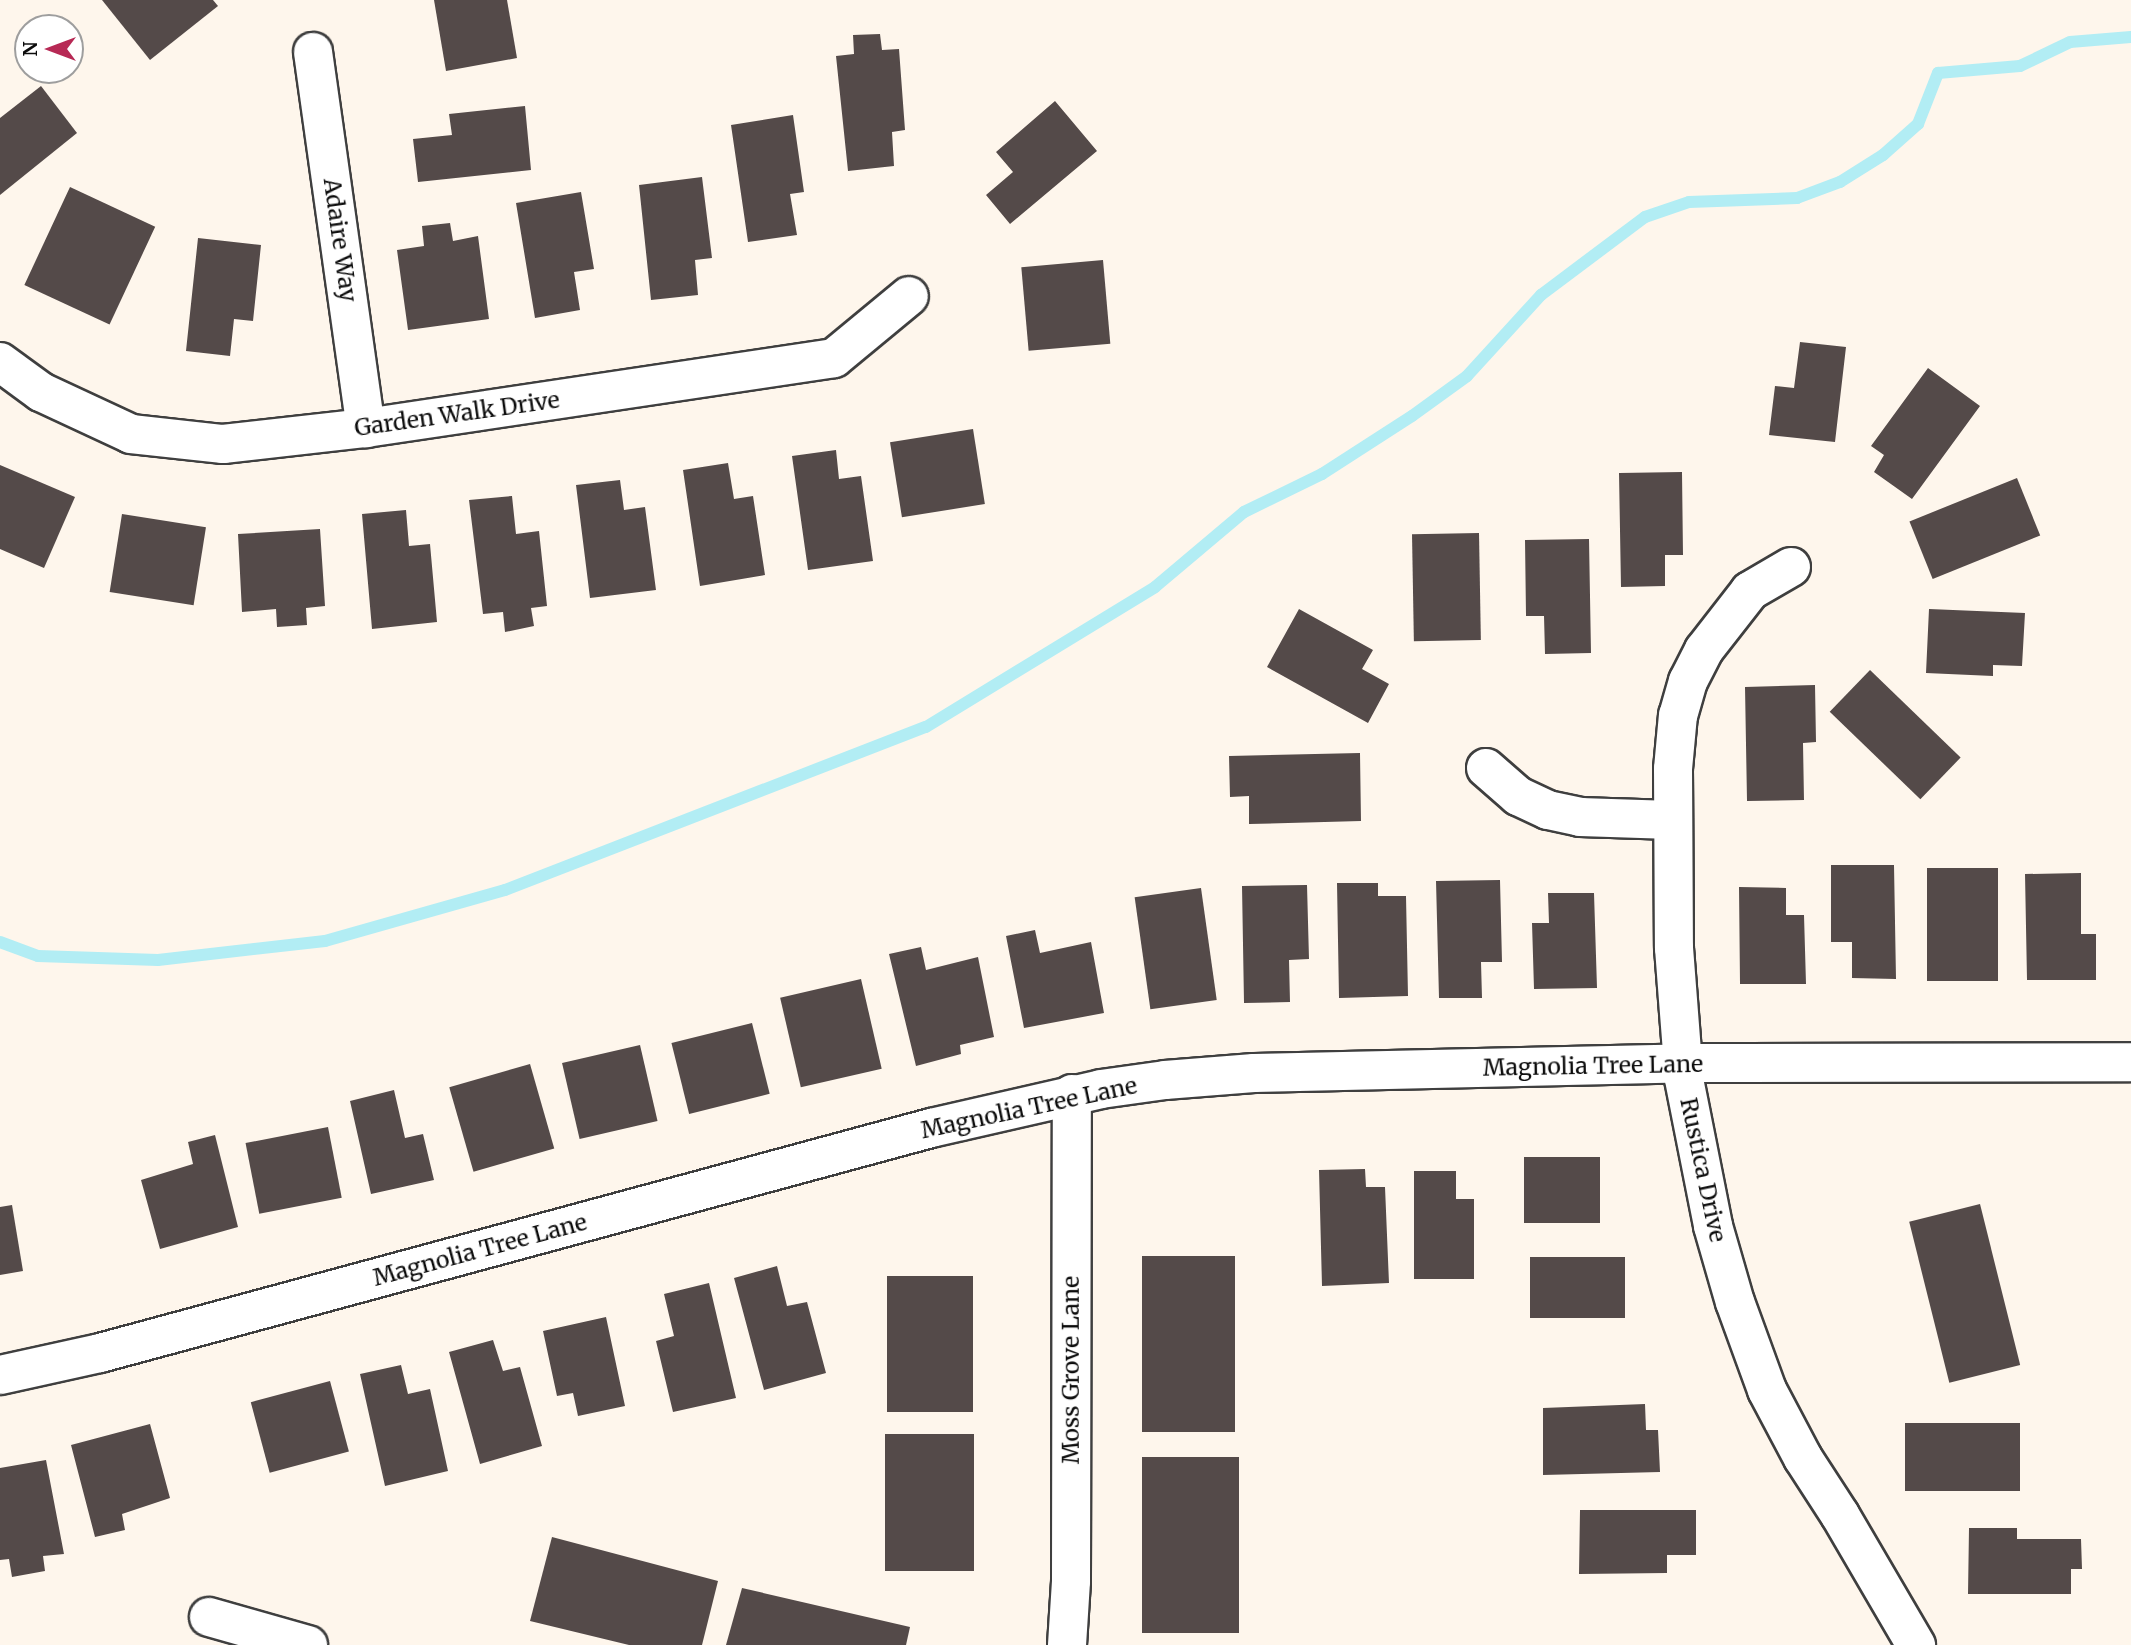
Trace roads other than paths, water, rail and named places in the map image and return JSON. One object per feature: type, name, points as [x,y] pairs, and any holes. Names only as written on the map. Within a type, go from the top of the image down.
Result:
[{"type":"street","name":"Adaire Way","points":[[313,52],[366,428]]},
{"type":"street","name":"Garden Walk Drive","points":[[0,362],[41,392],[131,434],[223,444],[366,428],[834,358],[909,296]]},
{"type":"street","name":"Rustica Drive","points":[[1791,567],[1750,591],[1704,650],[1688,681],[1678,715],[1672,820],[1675,984],[1682,1063],[1699,1166],[1713,1226],[1735,1302],[1767,1391],[1803,1458],[1840,1515],[1916,1645]]},
{"type":"street","points":[[1486,768],[1518,796],[1548,810],[1580,817],[1672,820]]},
{"type":"street","name":"Magnolia Tree Lane","points":[[0,1375],[100,1353],[918,1132],[1072,1094],[1165,1080],[1254,1073],[1682,1063],[2131,1062]]},
{"type":"street","name":"Moss Grove Lane","points":[[1067,1645],[1071,1581],[1072,1094]]},
{"type":"street","points":[[209,1618],[308,1645]]},
{"type":"waterway","points":[[0,942],[38,956],[158,960],[325,941],[505,890],[926,727],[1155,587],[1244,512],[1322,474],[1412,416],[1467,376],[1541,295],[1645,217],[1689,202],[1797,198],[1840,182],[1883,155],[1918,124],[1938,73],[2020,66],[2070,42],[2131,37]]}]
